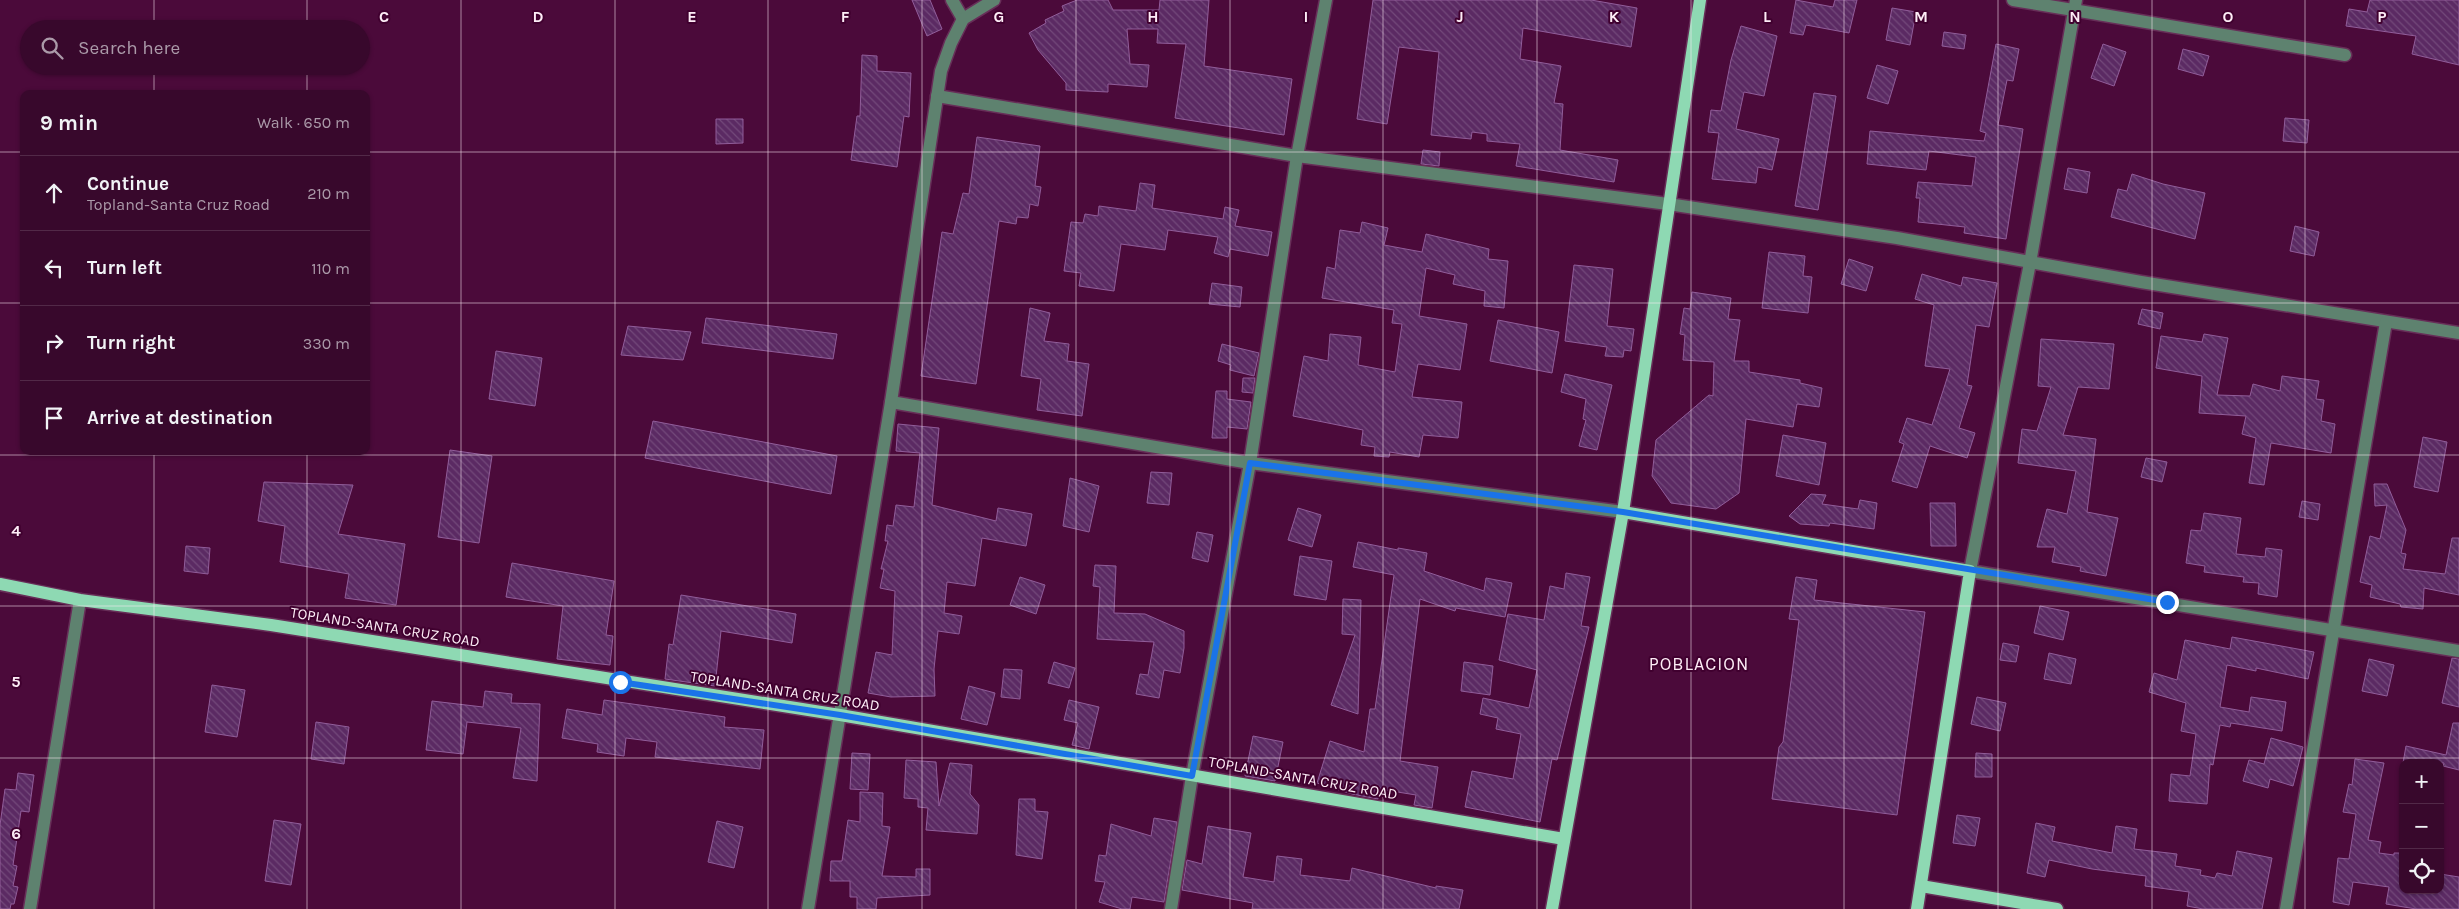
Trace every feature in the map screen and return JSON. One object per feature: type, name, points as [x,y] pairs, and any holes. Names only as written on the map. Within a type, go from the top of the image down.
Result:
[{"type":"main road","points":[[1552,909],[1623,512],[1700,0]]},
{"type":"main road","points":[[1623,512],[1970,570],[1917,909]]},
{"type":"main road","name":"TOPLAND-SANTA CRUZ ROAD","points":[[0,584],[80,600],[271,625],[840,715],[1564,839]]},
{"type":"main road","points":[[1921,886],[2057,909]]},
{"type":"street","points":[[952,0],[963,19]]},
{"type":"street","points":[[808,909],[891,402],[941,71],[963,19],[994,0]]},
{"type":"street","points":[[1171,909],[1192,776],[1250,463],[1297,156],[1326,0]]},
{"type":"street","points":[[2013,0],[2076,5],[2345,55]]},
{"type":"street","points":[[2076,5],[2030,263],[1970,570],[2459,650]]},
{"type":"street","points":[[937,96],[1297,156],[1668,204],[1897,238],[2030,263],[2459,333]]},
{"type":"street","points":[[2286,909],[2386,322]]},
{"type":"street","points":[[891,402],[1250,463],[1623,512]]},
{"type":"street","points":[[30,909],[80,600]]},
{"type":"building","points":[[912,0],[930,0],[942,29],[927,36]]},
{"type":"building","points":[[1077,0],[1108,0],[1113,10],[1159,10],[1160,0],[1209,0],[1204,66],[1292,79],[1284,135],[1175,118],[1186,44],[1157,43],[1158,29],[1127,29],[1130,64],[1149,65],[1147,87],[1108,84],[1108,92],[1066,90],[1066,83],[1038,50],[1029,33],[1046,23],[1045,20],[1064,11],[1062,6]]},
{"type":"building","points":[[1373,0],[1591,0],[1637,8],[1631,47],[1523,28],[1520,59],[1561,66],[1554,103],[1563,104],[1560,150],[1618,160],[1614,182],[1516,166],[1520,144],[1487,141],[1487,134],[1472,132],[1471,139],[1431,135],[1439,52],[1399,47],[1387,124],[1357,119]]},
{"type":"building","points":[[1796,0],[1833,7],[1835,0],[1857,0],[1849,33],[1806,25],[1803,35],[1790,33]]},
{"type":"building","points":[[2370,0],[2459,0],[2459,65],[2412,54],[2416,36],[2346,26],[2349,9],[2367,12]]},
{"type":"building","points":[[1892,8],[1916,12],[1910,45],[1886,40]]},
{"type":"building","points":[[1741,26],[1777,36],[1764,96],[1744,92],[1736,129],[1779,139],[1772,170],[1758,167],[1756,183],[1712,179],[1719,133],[1708,132],[1711,110],[1721,111],[1731,60]]},
{"type":"building","points":[[1944,32],[1966,35],[1964,49],[1942,46]]},
{"type":"building","points":[[1996,44],[2019,49],[2013,81],[2007,80],[1998,125],[2023,129],[2006,239],[1964,233],[1965,227],[1918,222],[1920,198],[1916,198],[1918,182],[1972,186],[1976,157],[1929,151],[1926,170],[1867,164],[1870,131],[1984,141],[1986,133],[1980,131]]},
{"type":"building","points":[[2103,44],[2126,52],[2114,86],[2091,78]]},
{"type":"building","points":[[2183,49],[2209,56],[2203,76],[2178,69]]},
{"type":"building","points":[[862,55],[877,56],[877,71],[911,73],[909,117],[904,116],[897,167],[851,160],[857,116],[860,116]]},
{"type":"building","points":[[1877,65],[1898,71],[1888,104],[1867,98]]},
{"type":"building","points":[[1814,93],[1836,96],[1818,210],[1795,206]]},
{"type":"building","points":[[2285,118],[2309,120],[2307,143],[2283,141]]},
{"type":"building","points":[[716,119],[743,119],[743,143],[716,144]]},
{"type":"building","points":[[977,137],[1040,146],[1035,186],[1041,187],[1038,206],[1030,204],[1028,218],[1017,217],[1016,224],[999,221],[976,384],[921,376],[942,232],[953,234],[963,193],[969,194]]},
{"type":"building","points":[[1423,150],[1440,152],[1439,166],[1421,164]]},
{"type":"building","points":[[2068,168],[2090,172],[2087,193],[2064,189]]},
{"type":"building","points":[[2132,174],[2163,184],[2205,193],[2195,239],[2111,217],[2118,189],[2127,191]]},
{"type":"building","points":[[1140,183],[1155,185],[1152,208],[1223,219],[1225,207],[1239,210],[1235,226],[1272,232],[1268,256],[1230,249],[1228,257],[1214,253],[1218,237],[1168,230],[1165,250],[1121,244],[1114,291],[1079,286],[1081,273],[1064,271],[1071,222],[1083,223],[1085,214],[1098,216],[1099,206],[1136,211]]},
{"type":"building","points":[[1362,222],[1388,228],[1384,245],[1422,252],[1426,234],[1489,249],[1488,259],[1508,261],[1504,308],[1484,306],[1485,291],[1453,284],[1455,275],[1426,268],[1419,316],[1467,324],[1460,370],[1418,364],[1412,397],[1462,402],[1458,438],[1423,435],[1419,457],[1390,452],[1389,457],[1374,456],[1375,447],[1361,445],[1363,430],[1293,416],[1304,356],[1328,361],[1330,334],[1361,337],[1358,365],[1395,372],[1402,324],[1392,323],[1394,310],[1322,298],[1327,267],[1335,269],[1340,230],[1360,233]]},
{"type":"building","points":[[2295,226],[2319,232],[2314,256],[2290,251]]},
{"type":"building","points":[[1769,252],[1805,256],[1803,276],[1812,277],[1808,313],[1762,308]]},
{"type":"building","points":[[1849,259],[1873,267],[1866,291],[1841,284]]},
{"type":"building","points":[[1574,265],[1613,269],[1607,326],[1634,329],[1631,351],[1624,350],[1623,357],[1605,356],[1607,347],[1565,341]]},
{"type":"building","points":[[1922,274],[1961,286],[1963,277],[1997,283],[1989,327],[1976,325],[1967,385],[1972,386],[1959,428],[1975,433],[1967,458],[1930,446],[1917,488],[1892,481],[1904,444],[1899,442],[1907,418],[1932,425],[1950,369],[1925,366],[1934,305],[1915,299]]},
{"type":"building","points":[[1212,283],[1242,287],[1240,307],[1209,304]]},
{"type":"building","points":[[1692,292],[1731,298],[1728,319],[1740,320],[1734,361],[1749,361],[1749,372],[1800,380],[1800,383],[1822,388],[1819,407],[1797,404],[1793,427],[1746,419],[1739,493],[1716,509],[1671,503],[1652,476],[1656,440],[1709,395],[1713,396],[1714,362],[1683,360],[1685,335],[1680,334],[1684,308],[1690,309]]},
{"type":"building","points":[[1030,308],[1050,313],[1044,341],[1069,344],[1067,361],[1089,364],[1082,416],[1037,410],[1041,379],[1021,376]]},
{"type":"building","points":[[2142,309],[2163,313],[2160,329],[2138,324]]},
{"type":"building","points":[[706,318],[837,334],[833,359],[702,343]]},
{"type":"building","points":[[1498,320],[1559,332],[1552,373],[1490,361]]},
{"type":"building","points":[[628,326],[691,332],[683,360],[621,355]]},
{"type":"building","points":[[2204,334],[2228,338],[2217,395],[2250,396],[2253,384],[2280,391],[2282,376],[2319,381],[2316,399],[2324,400],[2321,421],[2335,424],[2331,453],[2271,443],[2264,485],[2249,483],[2256,438],[2242,434],[2246,416],[2199,413],[2202,376],[2156,368],[2161,336],[2202,342]]},
{"type":"building","points":[[2041,339],[2114,344],[2109,389],[2078,387],[2063,435],[2096,439],[2087,512],[2118,518],[2106,576],[2080,571],[2081,567],[2052,562],[2055,547],[2037,547],[2047,509],[2067,514],[2076,471],[2018,463],[2022,429],[2037,431],[2051,387],[2038,386]]},
{"type":"building","points":[[1222,344],[1259,353],[1254,376],[1230,370],[1231,365],[1218,361]]},
{"type":"building","points":[[496,351],[542,358],[535,406],[489,399]]},
{"type":"building","points":[[1565,374],[1612,385],[1597,450],[1579,446],[1586,420],[1583,419],[1586,399],[1561,392]]},
{"type":"building","points":[[1243,378],[1255,378],[1253,393],[1242,392]]},
{"type":"building","points":[[1216,391],[1227,391],[1227,399],[1251,402],[1247,429],[1227,427],[1227,438],[1212,438]]},
{"type":"building","points":[[653,421],[837,456],[831,494],[645,458]]},
{"type":"building","points":[[898,424],[939,428],[932,505],[996,521],[998,508],[1032,514],[1026,546],[982,538],[975,586],[947,582],[944,613],[962,616],[959,634],[938,631],[934,669],[935,696],[891,697],[868,693],[876,652],[892,655],[895,591],[880,588],[884,569],[881,569],[888,541],[885,541],[887,525],[893,526],[896,505],[914,507],[920,453],[896,451]]},
{"type":"building","points":[[1783,435],[1826,443],[1819,485],[1776,476]]},
{"type":"building","points":[[2423,437],[2447,442],[2438,492],[2414,487]]},
{"type":"building","points":[[450,450],[492,456],[479,543],[438,537]]},
{"type":"building","points":[[2146,458],[2167,462],[2162,482],[2141,477]]},
{"type":"building","points":[[1151,472],[1172,473],[1169,505],[1147,503]]},
{"type":"building","points":[[1070,478],[1099,486],[1089,532],[1063,526]]},
{"type":"building","points":[[264,482],[353,485],[338,534],[405,544],[396,605],[345,598],[349,574],[280,562],[285,526],[258,521]]},
{"type":"building","points":[[2374,484],[2387,484],[2406,530],[2401,553],[2406,554],[2403,569],[2445,574],[2452,538],[2459,538],[2459,595],[2424,588],[2423,609],[2401,607],[2400,604],[2370,597],[2372,585],[2360,582],[2370,536],[2380,539],[2387,505],[2375,506]]},
{"type":"building","points":[[1811,494],[1826,495],[1822,504],[1858,509],[1860,500],[1877,503],[1874,529],[1830,523],[1829,526],[1800,524],[1789,516]]},
{"type":"building","points":[[2302,501],[2320,504],[2318,520],[2299,517]]},
{"type":"building","points":[[1930,503],[1955,503],[1956,546],[1931,546]]},
{"type":"building","points":[[1298,508],[1321,515],[1312,547],[1288,540]]},
{"type":"building","points":[[2204,513],[2241,518],[2236,554],[2265,557],[2266,548],[2282,550],[2277,597],[2258,594],[2259,583],[2243,582],[2244,577],[2204,572],[2205,566],[2186,563],[2191,530],[2201,531]]},
{"type":"building","points":[[1197,532],[1213,535],[1208,562],[1192,558]]},
{"type":"building","points":[[1358,542],[1398,550],[1398,548],[1427,553],[1424,571],[1484,591],[1486,578],[1512,583],[1505,617],[1456,608],[1455,611],[1420,599],[1400,761],[1438,767],[1432,808],[1414,805],[1416,795],[1379,789],[1378,799],[1352,794],[1317,783],[1330,741],[1364,752],[1370,709],[1375,709],[1394,575],[1353,567]]},
{"type":"building","points":[[186,546],[210,548],[208,574],[184,571]]},
{"type":"building","points":[[1300,556],[1332,561],[1326,600],[1294,595]]},
{"type":"building","points":[[512,563],[614,581],[606,635],[613,636],[610,665],[557,659],[563,606],[506,597]]},
{"type":"building","points":[[1095,565],[1116,566],[1114,613],[1145,614],[1184,631],[1184,648],[1180,673],[1164,670],[1159,698],[1136,694],[1140,674],[1148,675],[1154,642],[1097,639],[1100,587],[1093,586]]},
{"type":"building","points":[[1566,573],[1590,577],[1581,626],[1589,627],[1557,760],[1552,759],[1540,822],[1465,807],[1472,771],[1513,779],[1521,734],[1496,729],[1498,718],[1480,714],[1483,698],[1529,708],[1537,670],[1499,660],[1508,614],[1544,620],[1550,586],[1564,589]]},
{"type":"building","points":[[1020,577],[1045,585],[1036,614],[1010,605]]},
{"type":"building","points":[[1796,577],[1817,580],[1814,600],[1925,612],[1897,815],[1772,799],[1779,747],[1783,742],[1799,620],[1789,619]]},
{"type":"building","points":[[681,595],[796,614],[792,643],[721,631],[715,686],[665,679],[669,644],[673,645]]},
{"type":"building","points":[[1343,599],[1361,600],[1358,714],[1331,705],[1355,635],[1342,634]]},
{"type":"building","points":[[2040,606],[2069,612],[2063,640],[2034,633]]},
{"type":"building","points":[[2232,637],[2314,652],[2308,679],[2256,668],[2256,671],[2227,665],[2220,707],[2249,712],[2251,697],[2286,702],[2282,731],[2231,723],[2230,727],[2220,725],[2213,765],[2210,764],[2207,804],[2169,801],[2171,774],[2190,776],[2196,734],[2181,731],[2186,703],[2149,692],[2154,673],[2177,680],[2185,640],[2230,649]]},
{"type":"building","points":[[2003,643],[2019,646],[2016,662],[2000,660]]},
{"type":"building","points":[[2049,653],[2076,659],[2071,684],[2044,679]]},
{"type":"building","points":[[2452,658],[2459,659],[2459,707],[2442,703]]},
{"type":"building","points":[[2369,659],[2394,665],[2387,696],[2362,691]]},
{"type":"building","points":[[1054,662],[1075,668],[1069,688],[1048,683]]},
{"type":"building","points":[[1464,662],[1493,666],[1490,695],[1461,691]]},
{"type":"building","points":[[1004,669],[1022,670],[1020,699],[1001,697]]},
{"type":"building","points":[[212,685],[245,690],[237,737],[205,732]]},
{"type":"building","points":[[969,686],[995,693],[987,725],[961,719]]},
{"type":"building","points":[[485,691],[512,694],[511,703],[540,704],[537,781],[513,778],[521,728],[467,722],[463,754],[426,750],[432,701],[483,707]]},
{"type":"building","points":[[1977,697],[2006,703],[2000,731],[1971,724]]},
{"type":"building","points":[[604,700],[725,717],[724,727],[764,730],[760,769],[655,757],[657,742],[626,738],[624,756],[597,752],[598,744],[562,738],[567,709],[602,715]]},
{"type":"building","points":[[1069,700],[1099,707],[1089,749],[1072,745],[1078,723],[1064,720]]},
{"type":"building","points":[[316,722],[349,727],[344,764],[311,759]]},
{"type":"building","points":[[2453,723],[2459,723],[2459,770],[2444,766],[2444,759],[2404,759],[2406,746],[2446,755]]},
{"type":"building","points":[[1253,736],[1283,742],[1275,781],[1245,776]]},
{"type":"building","points":[[2271,738],[2303,747],[2293,786],[2270,779],[2268,788],[2243,781],[2249,760],[2264,764]]},
{"type":"building","points":[[852,753],[870,754],[868,790],[850,789]]},
{"type":"building","points":[[1976,753],[1992,754],[1992,777],[1975,777]]},
{"type":"building","points":[[2355,759],[2384,763],[2368,840],[2381,842],[2379,853],[2394,855],[2394,853],[2399,853],[2399,894],[2444,894],[2444,875],[2459,877],[2459,909],[2416,909],[2386,904],[2389,887],[2353,882],[2349,905],[2333,902],[2338,858],[2349,859],[2356,814],[2343,812],[2349,784],[2352,785]]},
{"type":"building","points":[[906,760],[936,762],[939,806],[950,763],[972,765],[970,794],[979,805],[977,834],[926,830],[928,808],[918,807],[918,799],[904,798]]},
{"type":"building","points":[[18,773],[34,775],[29,812],[21,811],[13,865],[17,866],[13,886],[18,887],[14,904],[11,904],[10,909],[0,909],[0,825],[5,789],[16,790]]},
{"type":"building","points":[[860,792],[883,793],[882,826],[890,827],[882,876],[916,877],[916,869],[930,869],[930,895],[877,898],[876,909],[857,909],[857,897],[850,897],[850,881],[830,881],[831,861],[842,861],[848,820],[860,822]]},
{"type":"building","points":[[1019,799],[1035,799],[1035,811],[1048,812],[1042,859],[1016,855]]},
{"type":"building","points":[[1957,815],[1980,818],[1975,846],[1953,843]]},
{"type":"building","points":[[1154,818],[1177,822],[1164,902],[1132,897],[1130,909],[1122,909],[1099,902],[1105,882],[1095,881],[1099,855],[1106,856],[1111,824],[1151,836]]},
{"type":"building","points":[[274,820],[301,824],[291,885],[265,881]]},
{"type":"building","points":[[717,821],[743,827],[734,868],[708,862]]},
{"type":"building","points":[[2036,823],[2055,827],[2052,841],[2112,853],[2116,826],[2137,829],[2134,849],[2177,854],[2175,866],[2201,870],[2200,875],[2215,878],[2217,873],[2232,876],[2237,851],[2272,858],[2262,909],[2203,909],[2187,906],[2189,892],[2145,886],[2146,876],[2092,869],[2049,860],[2045,877],[2027,873]]},
{"type":"building","points":[[1208,826],[1251,833],[1243,877],[1274,882],[1277,856],[1302,859],[1300,875],[1350,881],[1352,868],[1436,888],[1436,886],[1463,890],[1459,909],[1252,909],[1253,903],[1182,890],[1187,860],[1202,864]]},
{"type":"district","name":"POBLACION","points":[[1699,664]]},
{"type":"route","points":[[620,682],[840,715],[1192,776],[1250,463],[1623,512],[2167,602]]}]
